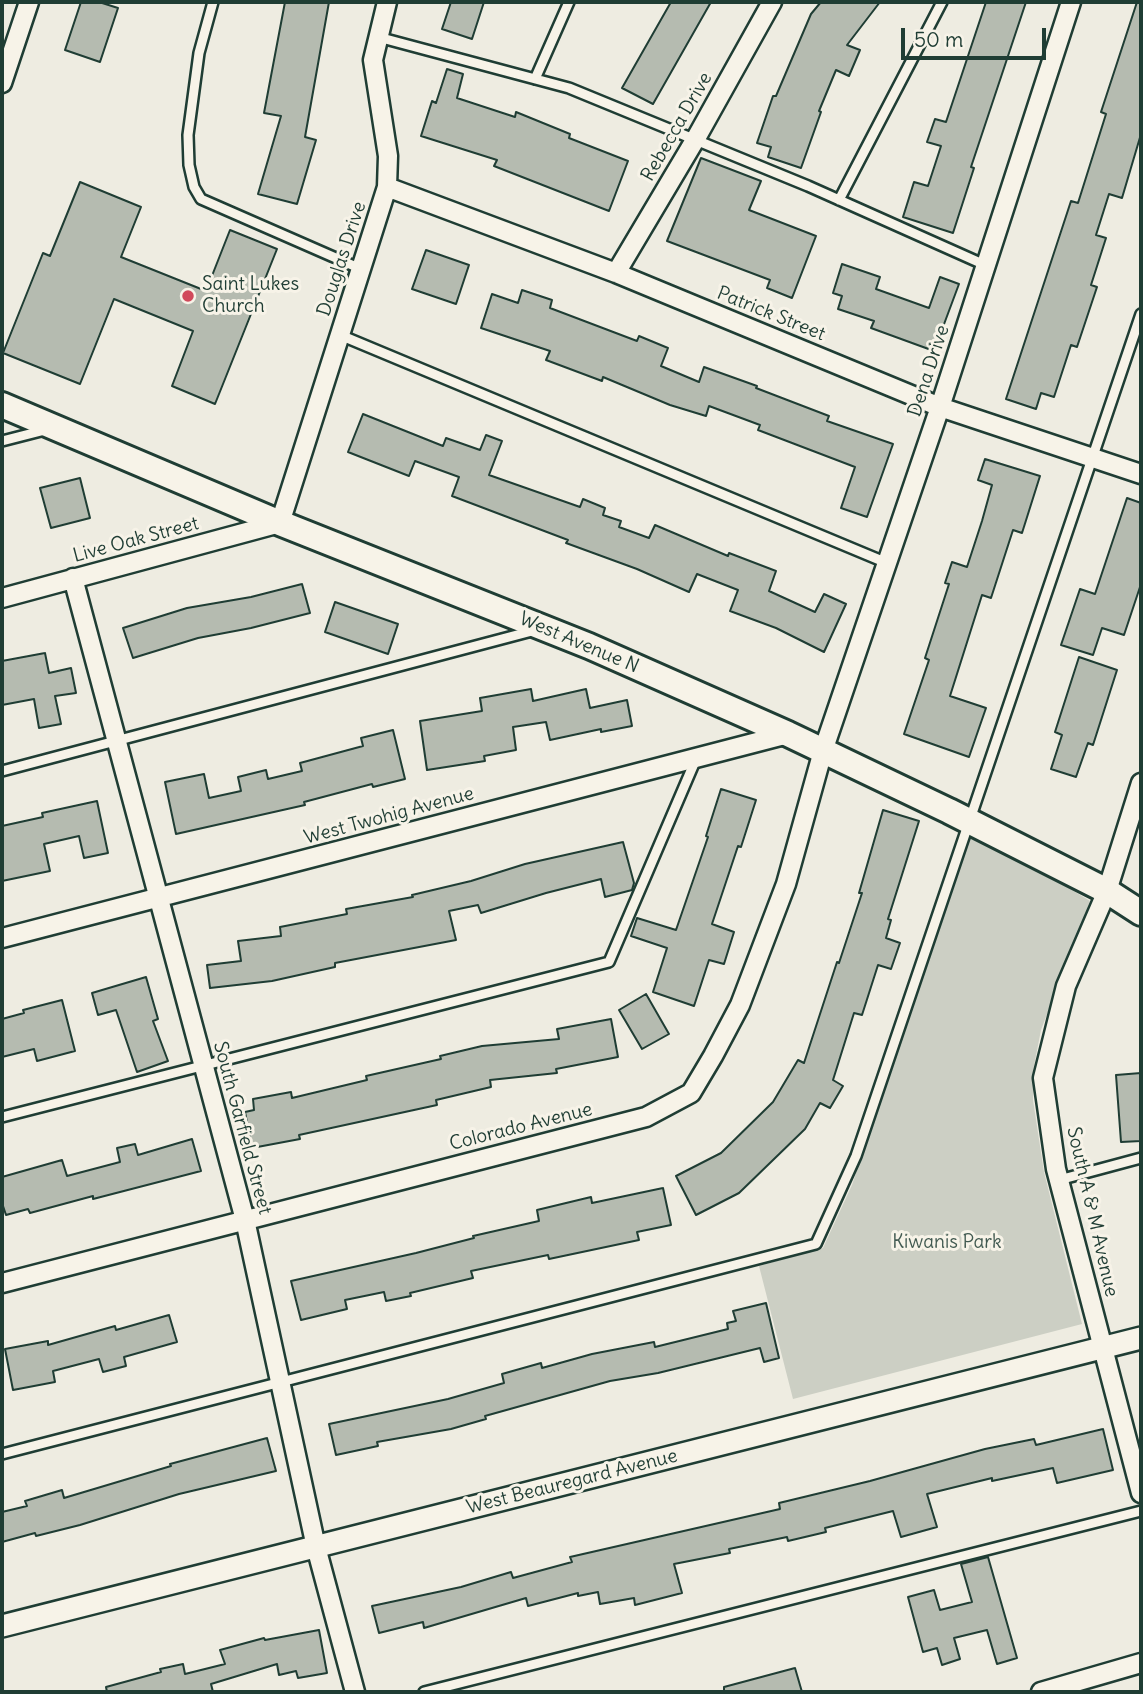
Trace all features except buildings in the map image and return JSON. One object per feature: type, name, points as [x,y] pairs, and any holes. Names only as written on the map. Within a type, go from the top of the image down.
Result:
[{"type":"main road","name":"West Avenue N","points":[[2,405],[280,523],[544,628],[788,734],[1107,891],[1141,913]]},
{"type":"street","points":[[2,83],[29,2]]},
{"type":"street","name":"Douglas Drive","points":[[280,523],[387,187],[388,156],[373,60],[387,2]]},
{"type":"street","name":"Rebecca Drive","points":[[616,272],[695,140],[772,2]]},
{"type":"street","name":"Dena Drive","points":[[823,751],[940,407],[1071,2]]},
{"type":"street","name":"Patrick Street","points":[[387,187],[616,272],[940,407],[1141,474]]},
{"type":"street","name":"Live Oak Street","points":[[2,597],[280,523]]},
{"type":"street","name":"South Garfield Street","points":[[73,578],[245,1220],[316,1547],[355,1692]]},
{"type":"street","name":"West Twohig Avenue","points":[[2,938],[788,734]]},
{"type":"street","name":"Colorado Avenue","points":[[2,1283],[646,1117],[691,1093],[740,1005],[786,884],[823,751]]},
{"type":"street","name":"South A & M Avenue","points":[[1141,783],[1107,891],[1066,986],[1043,1079],[1059,1180],[1141,1493]]},
{"type":"street","name":"West Beauregard Avenue","points":[[2,1626],[1141,1338]]},
{"type":"street","points":[[1041,1692],[1141,1663]]},
{"type":"lane","points":[[213,2],[200,52],[188,135],[189,165],[201,199],[361,269]]},
{"type":"lane","points":[[535,79],[569,2]]},
{"type":"lane","points":[[839,200],[942,2]]},
{"type":"lane","points":[[378,37],[569,88],[839,200],[985,265]]},
{"type":"lane","points":[[2,1454],[816,1244],[856,1156],[1141,314]]},
{"type":"lane","points":[[340,335],[887,563]]},
{"type":"lane","points":[[2,441],[57,427]]},
{"type":"lane","points":[[2,771],[544,628]]},
{"type":"lane","points":[[2,1117],[609,962],[697,758]]},
{"type":"lane","points":[[1059,1180],[1141,1158]]},
{"type":"lane","points":[[425,1692],[1141,1511]]},
{"type":"green space","name":"Kiwanis Park","points":[[971,828],[1090,901],[1041,1030],[1033,1071],[1033,1100],[1044,1172],[1082,1324],[793,1399],[759,1266],[823,1248],[852,1185]]},
{"type":"place","name":"Saint Lukes Church","points":[[188,296]]}]
